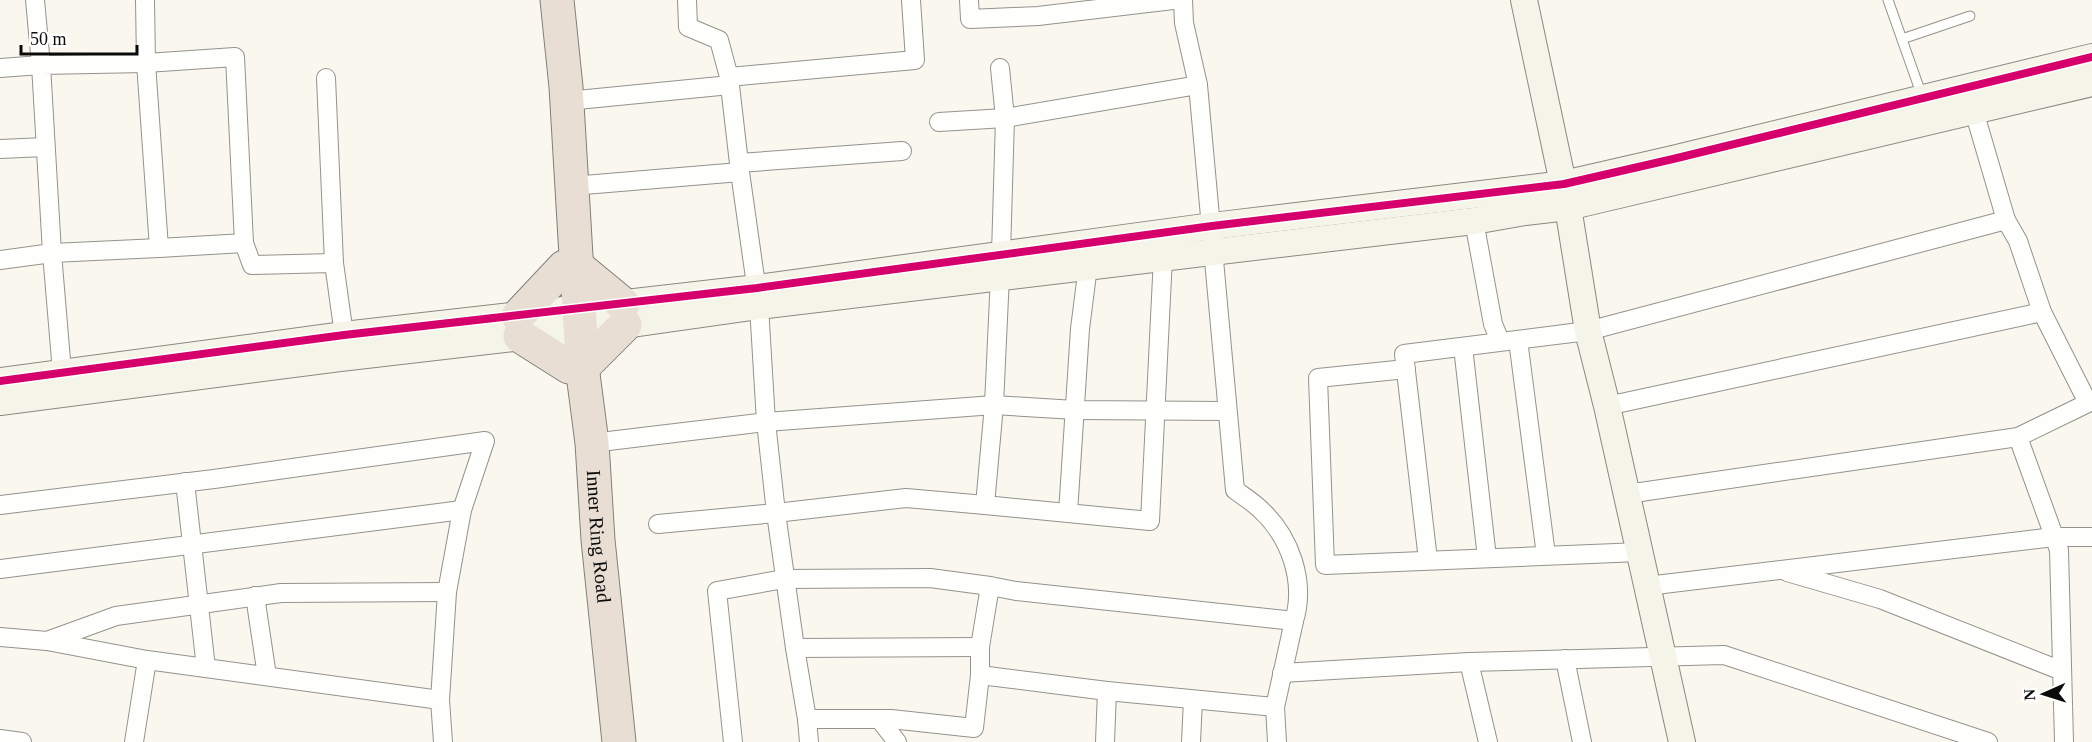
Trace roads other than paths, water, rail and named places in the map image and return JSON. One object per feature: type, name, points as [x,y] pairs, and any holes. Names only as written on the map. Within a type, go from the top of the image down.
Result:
[{"type":"highway","name":"Inner Ring Road","points":[[543,0],[570,267]]},
{"type":"highway","name":"Inner Ring Road","points":[[557,0],[567,101],[572,186],[570,267],[572,320],[598,742]]},
{"type":"highway","points":[[570,267],[624,315],[576,367],[519,326],[570,267]]},
{"type":"highway","name":"Inner Ring Road","points":[[576,367],[592,443],[598,540],[619,742]]},
{"type":"street","points":[[35,0],[63,383]]},
{"type":"street","points":[[145,0],[159,248]]},
{"type":"street","points":[[687,0],[688,27],[719,40],[730,81],[739,168],[758,297],[766,422],[776,513],[809,742]]},
{"type":"street","points":[[567,101],[915,60],[911,0]]},
{"type":"street","points":[[969,0],[970,19],[1038,16],[1173,0]]},
{"type":"street","points":[[1183,0],[1184,23],[1198,85],[1234,490],[1261,510],[1286,541],[1297,574],[1299,606],[1275,707],[1277,742]]},
{"type":"street","points":[[1524,0],[1566,195],[1588,331],[1607,406],[1682,742]]},
{"type":"street","points":[[0,68],[147,63],[235,57],[244,243],[252,265],[334,263]]},
{"type":"street","points":[[0,381],[63,383],[624,315],[1001,266],[1212,226],[1566,195],[1925,110],[2092,57]]},
{"type":"street","points":[[985,505],[1001,266],[1005,118],[1000,68]]},
{"type":"street","points":[[326,78],[334,263],[344,335]]},
{"type":"street","points":[[1925,110],[1974,111],[2092,83]]},
{"type":"street","points":[[939,123],[1005,118],[1198,85]]},
{"type":"street","points":[[1627,494],[2018,437],[2091,404],[2042,312],[2018,241],[2006,219],[1974,111]]},
{"type":"street","points":[[0,149],[45,147]]},
{"type":"street","points":[[572,186],[902,151]]},
{"type":"street","points":[[1001,266],[1088,266],[1473,221],[1525,212],[1566,195]]},
{"type":"street","points":[[1428,560],[1404,354],[1588,331],[2006,219]]},
{"type":"street","points":[[1473,221],[1493,324],[1500,341],[1497,342]]},
{"type":"street","points":[[0,260],[52,253],[244,243]]},
{"type":"street","points":[[658,524],[906,498],[1150,521],[1163,257]]},
{"type":"street","points":[[1068,513],[1080,329],[1088,266]]},
{"type":"street","points":[[1607,406],[2042,312]]},
{"type":"street","points":[[0,402],[63,383],[344,335],[519,326]]},
{"type":"street","points":[[1518,340],[1546,555]]},
{"type":"street","points":[[1463,346],[1486,558]]},
{"type":"street","points":[[1406,369],[1318,378],[1325,565],[1640,552]]},
{"type":"street","points":[[592,443],[766,422],[993,405],[1075,410],[1226,411]]},
{"type":"street","points":[[2018,437],[2059,550],[2064,742]]},
{"type":"street","points":[[0,505],[486,441],[462,510],[447,592],[440,700],[443,742]]},
{"type":"street","points":[[185,482],[206,668]]},
{"type":"street","points":[[0,569],[462,510]]},
{"type":"street","points":[[1647,586],[2054,537],[2092,537]]},
{"type":"street","points":[[1779,570],[1880,599],[2062,671]]},
{"type":"street","points":[[733,742],[717,591],[784,579],[930,578],[1016,591],[1294,621]]},
{"type":"street","points":[[807,719],[891,719],[973,735],[980,675],[980,647],[990,586]]},
{"type":"street","points":[[47,641],[116,616],[255,596],[281,593],[447,592]]},
{"type":"street","points":[[255,596],[267,676]]},
{"type":"street","points":[[0,637],[47,641],[147,660],[440,700]]},
{"type":"street","points":[[795,648],[980,647]]},
{"type":"street","points":[[1282,673],[1469,662],[1724,655],[1988,742]]},
{"type":"street","points":[[1565,659],[1582,742]]},
{"type":"street","points":[[134,742],[147,660]]},
{"type":"street","points":[[1469,662],[1488,742]]},
{"type":"street","points":[[980,675],[1107,691],[1275,707]]},
{"type":"street","points":[[1105,742],[1107,691]]},
{"type":"street","points":[[1191,742],[1193,700]]},
{"type":"street","points":[[880,720],[897,742]]},
{"type":"street","points":[[0,739],[22,742]]},
{"type":"lane","points":[[1888,0],[1925,110]]},
{"type":"lane","points":[[1902,39],[1970,16]]}]
